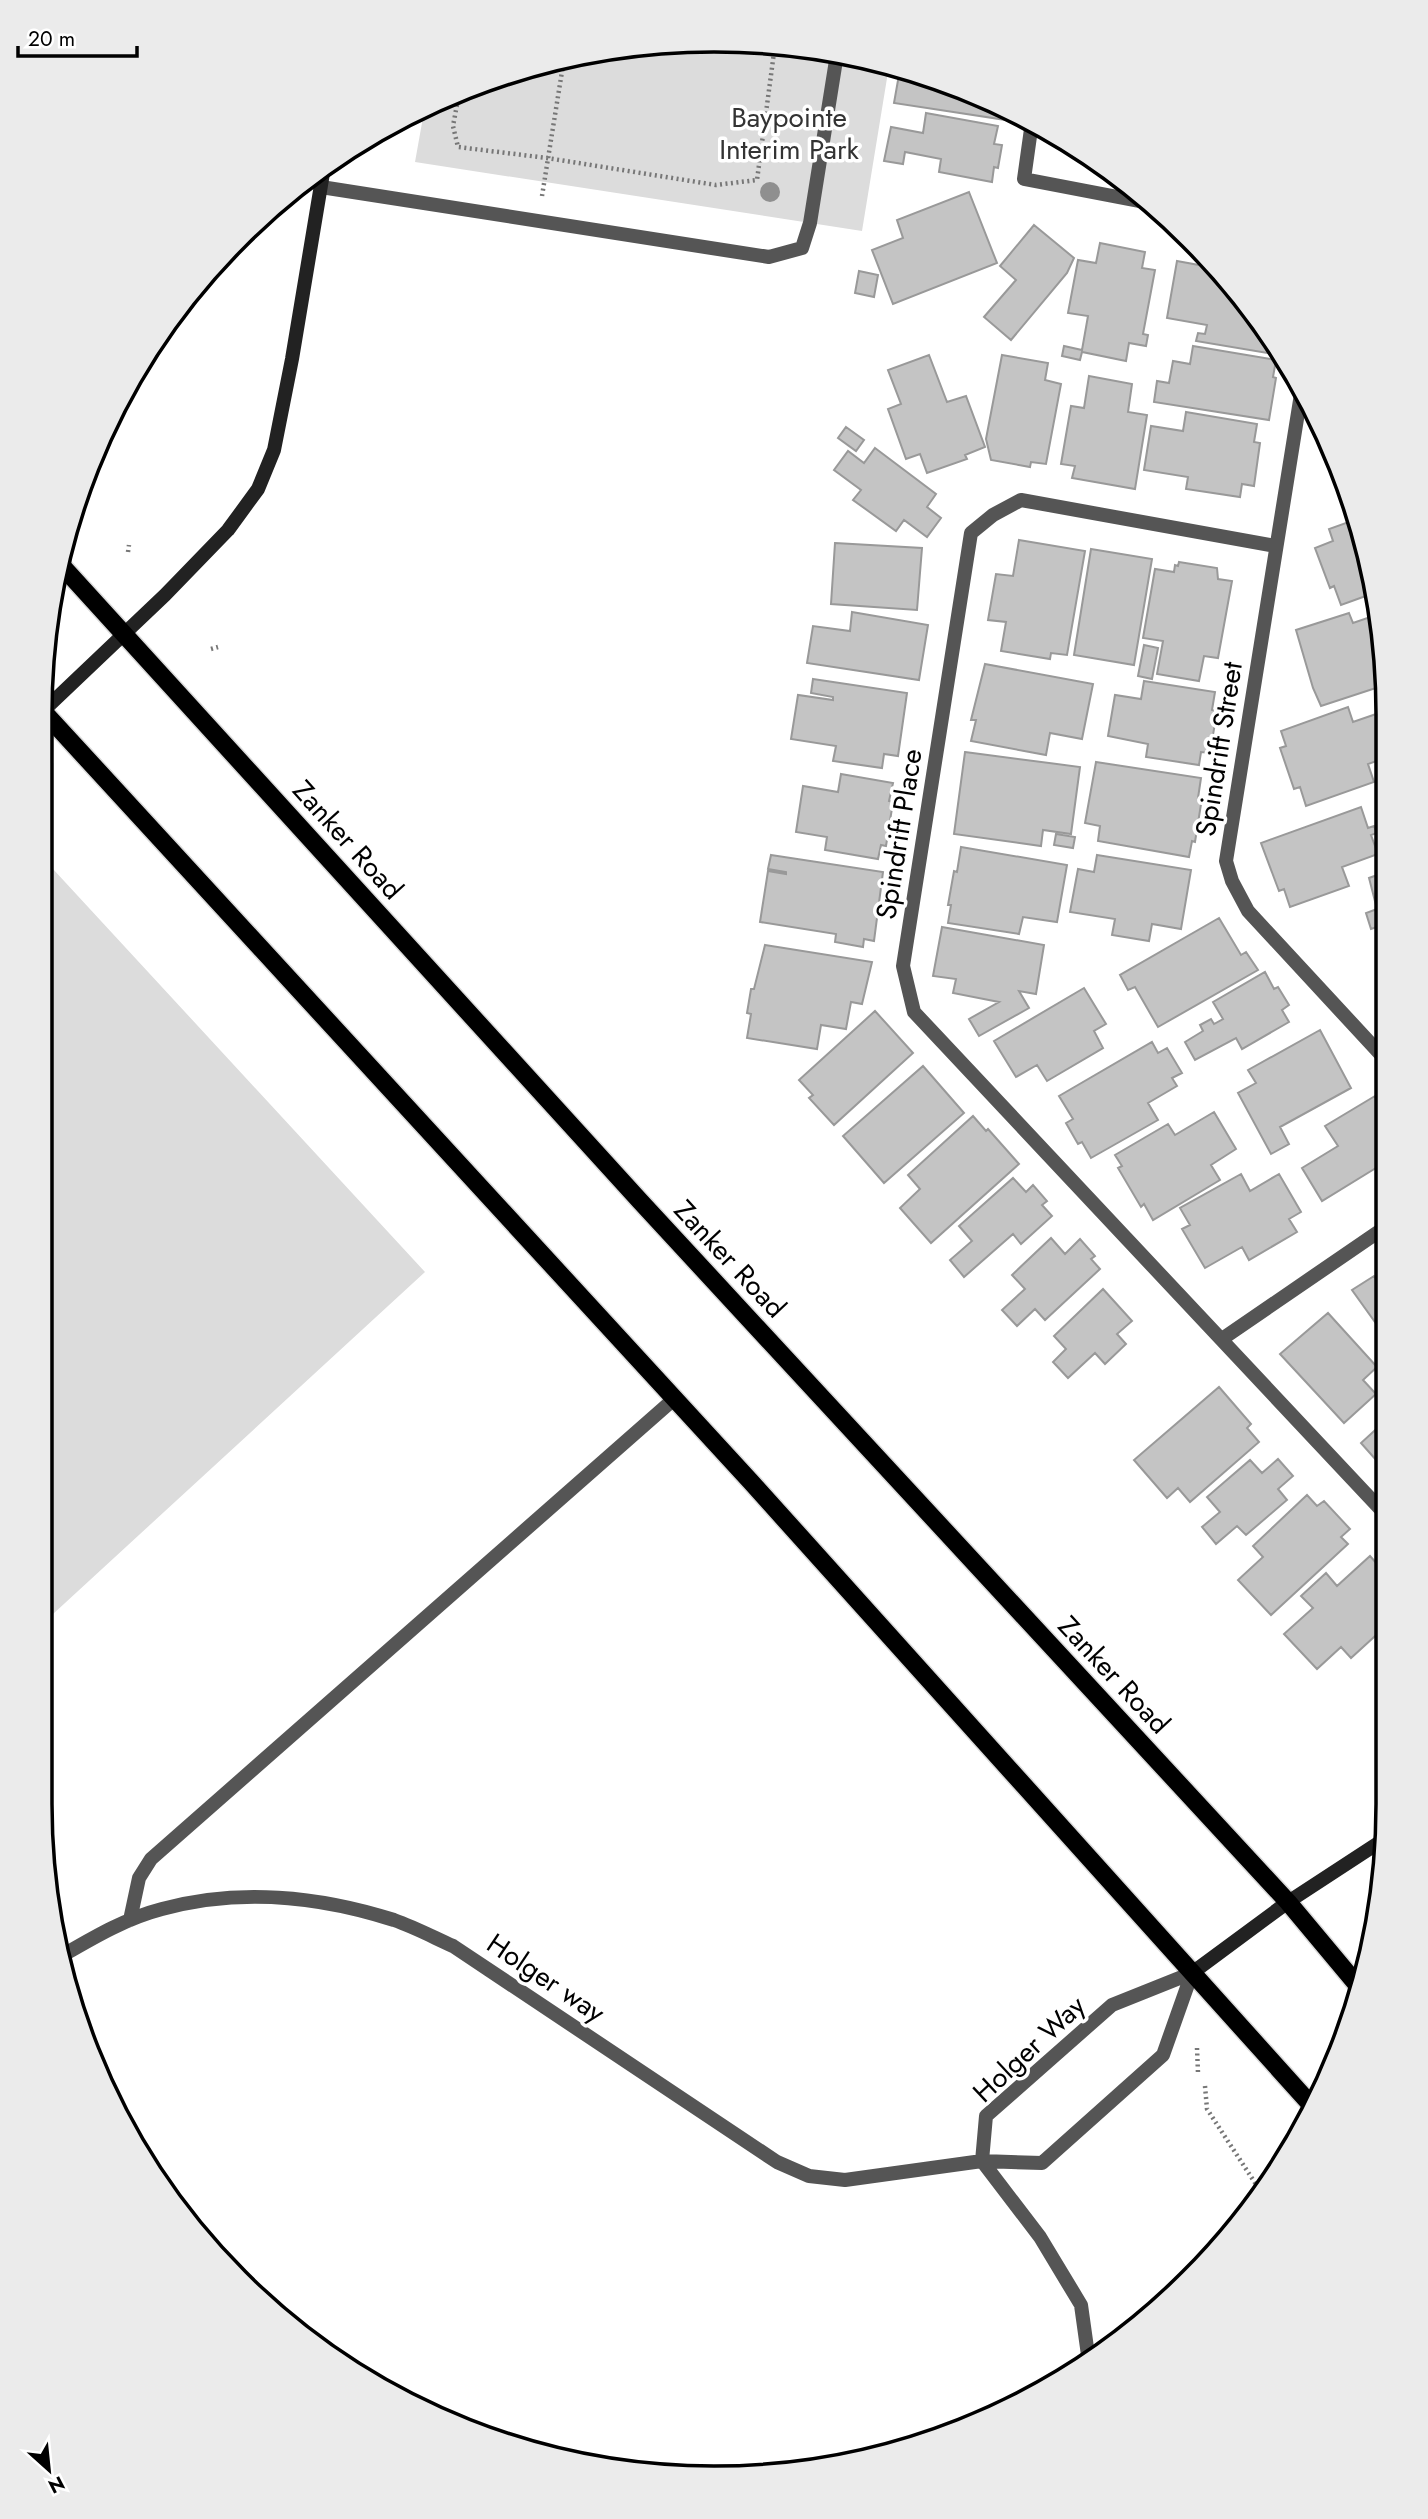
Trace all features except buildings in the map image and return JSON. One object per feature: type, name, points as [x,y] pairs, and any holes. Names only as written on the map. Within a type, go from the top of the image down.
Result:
[{"type":"main road","points":[[53,701],[165,595],[228,530],[258,489],[274,450],[321,182]]},
{"type":"main road","name":"Zanker Road","points":[[68,572],[640,1200],[1288,1902],[1352,1979]]},
{"type":"main road","points":[[52,722],[674,1399],[1306,2099]]},
{"type":"main road","name":"Holger Way","points":[[1192,1973],[1288,1902],[1374,1846]]},
{"type":"lane","points":[[320,187],[769,257],[802,248],[810,223],[835,64]]},
{"type":"lane","points":[[1030,133],[1024,178],[1129,199]]},
{"type":"lane","name":"Spindrift Street","points":[[1299,406],[1226,861],[1248,911],[1376,1049]]},
{"type":"lane","name":"Spindrift Place","points":[[1275,546],[1021,500],[993,515],[971,533],[903,967],[914,1012],[1376,1504]]},
{"type":"lane","points":[[1222,1339],[1376,1233]]},
{"type":"lane","points":[[130,1920],[139,1878],[151,1859],[674,1399]]},
{"type":"lane","name":"Holger way","points":[[69,1952],[111,1928],[162,1909],[233,1897],[281,1897],[339,1905],[385,1918],[453,1946],[777,2162],[809,2176],[845,2180],[982,2161]]},
{"type":"lane","points":[[982,2161],[1042,2163],[1163,2055],[1192,1973]]},
{"type":"lane","name":"Holger Way","points":[[982,2161],[986,2116],[1112,2005],[1192,1973]]},
{"type":"lane","points":[[982,2161],[1040,2237],[1081,2305],[1087,2351]]},
{"type":"path","points":[[457,105],[453,126],[458,147],[716,185],[757,180],[774,56]]},
{"type":"path","points":[[540,221],[547,158],[562,70]]},
{"type":"path","points":[[128,552],[129,545]]},
{"type":"path","points":[[211,649],[218,647]]},
{"type":"path","points":[[1205,2086],[1207,2109],[1256,2184]]},
{"type":"green space","name":"Baypointe Interim Park","points":[[714,52],[800,58],[887,76],[862,231],[415,162],[422,120],[501,88],[585,65],[628,58]]},
{"type":"green space","points":[[52,868],[425,1272],[52,1615]]}]
